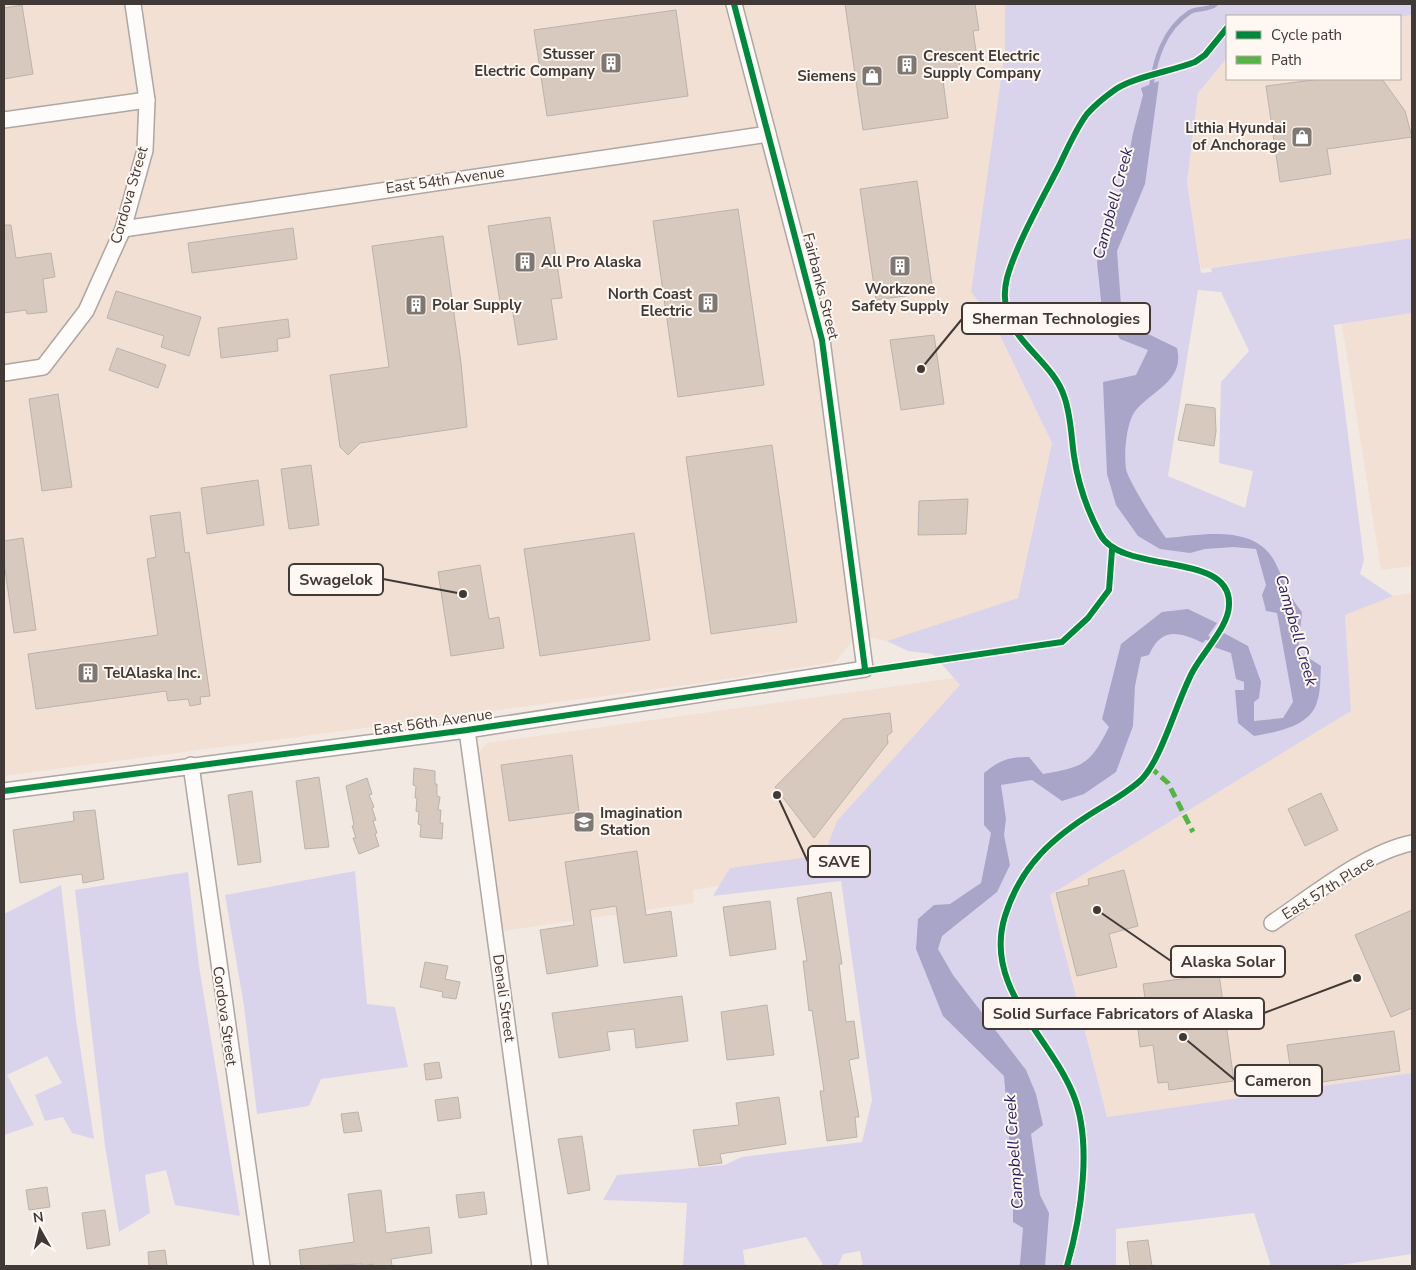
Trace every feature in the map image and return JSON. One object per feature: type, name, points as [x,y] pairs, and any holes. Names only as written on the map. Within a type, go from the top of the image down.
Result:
[{"type":"street","name":"Cordova Street","points":[[4,373],[43,367],[86,311],[123,229],[145,150],[147,100],[133,4]]},
{"type":"street","name":"Fairbanks Street","points":[[734,4],[822,340],[866,669]]},
{"type":"street","points":[[4,120],[147,100]]},
{"type":"street","name":"East 54th Avenue","points":[[123,229],[768,134]]},
{"type":"street","name":"East 56th Avenue","points":[[4,792],[467,730],[866,669]]},
{"type":"street","name":"Denali Street","points":[[467,730],[540,1266]]},
{"type":"street","name":"Cordova Street","points":[[191,766],[262,1266]]},
{"type":"street","name":"East 57th Place","points":[[1272,923],[1352,868],[1402,845],[1412,843]]},
{"type":"shaded area","points":[[4,4],[1005,4],[1005,50],[971,292],[991,317],[1052,443],[1018,598],[887,641],[858,635],[835,662],[694,684],[4,776]]},
{"type":"shaded area","points":[[1005,4],[1412,4],[1412,15],[1401,17],[1401,15],[1226,15],[1226,59],[1198,93],[1187,182],[1201,273],[1212,272],[1211,268],[1412,238],[1412,313],[1334,325],[1364,560],[1360,574],[1393,596],[1345,615],[1351,711],[1050,895],[1107,1117],[1412,1073],[1412,1254],[1334,1266],[1271,1266],[1254,1213],[1116,1229],[1116,1266],[863,1266],[860,1251],[843,1254],[838,1266],[824,1266],[806,1237],[743,1250],[745,1266],[683,1266],[687,1203],[603,1200],[617,1175],[724,1165],[742,1157],[862,1142],[872,1100],[841,881],[713,896],[730,868],[824,855],[837,821],[960,685],[933,654],[908,651],[887,641],[1018,598],[1052,443],[991,317],[971,292],[1005,50]],"holes":[[[1198,290],[1221,292],[1249,351],[1221,382],[1219,463],[1253,471],[1245,508],[1168,476]]]},
{"type":"shaded area","name":"Lithia Hyundai of Anchorage","points":[[1412,15],[1412,238],[1201,269],[1187,182],[1198,93],[1226,59],[1226,80],[1401,80],[1401,17]]},
{"type":"shaded area","points":[[1412,313],[1412,566],[1381,570],[1342,324]]},
{"type":"shaded area","points":[[1412,593],[1412,1073],[1107,1117],[1050,895],[1351,711],[1345,614],[1393,596]]},
{"type":"shaded area","points":[[954,678],[965,691],[838,868],[693,890],[694,903],[503,931],[478,754],[487,743]]},
{"type":"shaded area","points":[[355,871],[367,1004],[395,1007],[408,1067],[321,1079],[309,1106],[257,1114],[244,1006],[225,895]]},
{"type":"shaded area","points":[[188,872],[199,966],[240,1216],[175,1205],[166,1170],[145,1175],[150,1213],[119,1232],[105,1146],[75,890]]},
{"type":"shaded area","points":[[61,885],[76,1019],[94,1139],[72,1133],[63,1117],[45,1121],[35,1095],[62,1083],[47,1056],[7,1075],[34,1125],[4,1135],[4,914]]},
{"type":"water","points":[[1159,81],[1145,184],[1117,251],[1121,305],[1140,330],[1177,348],[1178,359],[1176,368],[1166,384],[1143,403],[1133,415],[1126,438],[1126,469],[1137,493],[1166,538],[1226,534],[1241,536],[1254,541],[1266,550],[1275,562],[1290,594],[1302,612],[1298,651],[1321,666],[1320,689],[1317,702],[1313,710],[1300,723],[1272,733],[1254,736],[1238,723],[1235,690],[1244,690],[1244,682],[1236,679],[1231,653],[1214,647],[1222,632],[1248,646],[1261,682],[1259,698],[1254,702],[1254,721],[1283,718],[1293,702],[1277,613],[1266,611],[1262,595],[1266,585],[1256,549],[1234,547],[1205,549],[1190,553],[1160,549],[1138,536],[1116,505],[1107,474],[1103,382],[1136,375],[1148,350],[1120,339],[1102,310],[1097,262],[1106,221],[1124,181],[1133,133],[1143,95],[1141,88]]},
{"type":"water","points":[[1188,609],[1217,623],[1203,643],[1187,636],[1172,634],[1159,639],[1149,655],[1141,657],[1135,686],[1133,726],[1116,772],[1084,794],[1062,801],[1032,780],[1001,785],[1006,819],[1004,835],[1010,865],[997,892],[942,936],[938,949],[953,975],[1026,1070],[1036,1094],[1043,1125],[1031,1134],[1040,1195],[1049,1213],[1045,1266],[1018,1266],[1020,1264],[1023,1228],[1013,1222],[1013,1185],[1004,1076],[943,1016],[916,949],[918,919],[934,905],[950,904],[981,883],[991,833],[984,825],[984,773],[1000,762],[1015,758],[1029,757],[1043,774],[1068,769],[1084,762],[1096,749],[1109,727],[1102,719],[1121,644],[1162,612]]},
{"type":"building","name":"Crescent Electric Supply Company","points":[[845,4],[975,4],[979,30],[973,31],[977,58],[959,60],[960,70],[942,73],[948,118],[863,130]]},
{"type":"building","points":[[22,5],[33,74],[4,79],[4,8]]},
{"type":"building","name":"Stusser Electric Company","points":[[676,10],[688,96],[547,116],[534,30]]},
{"type":"building","name":"Lithia Hyundai of Anchorage","points":[[1313,80],[1383,80],[1405,111],[1412,137],[1327,149],[1331,174],[1280,182],[1266,86]]},
{"type":"building","name":"Workzone Safety Supply","points":[[917,181],[933,292],[876,300],[860,189]]},
{"type":"building","name":"North Coast Electric","points":[[738,209],[764,385],[678,397],[653,221]]},
{"type":"building","name":"All Pro Alaska","points":[[550,217],[562,298],[551,299],[557,339],[518,345],[511,300],[500,302],[488,226]]},
{"type":"building","points":[[4,225],[11,225],[16,258],[51,253],[55,277],[43,279],[47,312],[27,314],[26,310],[4,313]]},
{"type":"building","points":[[293,228],[297,259],[192,273],[188,243]]},
{"type":"building","name":"Polar Supply","points":[[443,236],[461,363],[467,427],[360,443],[348,455],[340,447],[330,375],[389,367],[372,246]]},
{"type":"building","points":[[116,291],[201,317],[189,356],[161,347],[164,336],[107,318]]},
{"type":"building","points":[[288,319],[290,337],[277,339],[278,351],[221,358],[218,328]]},
{"type":"building","points":[[934,335],[944,404],[901,410],[890,340]]},
{"type":"building","points":[[117,348],[166,365],[158,388],[109,370]]},
{"type":"building","points":[[58,394],[72,487],[42,491],[29,399]]},
{"type":"building","points":[[1186,404],[1215,408],[1216,431],[1214,446],[1178,440]]},
{"type":"building","points":[[772,445],[797,622],[711,634],[686,457]]},
{"type":"building","points":[[311,465],[319,525],[289,529],[281,469]]},
{"type":"building","points":[[258,480],[264,525],[207,534],[201,488]]},
{"type":"building","points":[[968,499],[966,534],[918,535],[919,501]]},
{"type":"building","points":[[180,512],[185,553],[189,552],[210,696],[200,697],[201,704],[190,706],[188,699],[168,701],[166,691],[36,709],[28,654],[158,635],[147,559],[156,557],[150,516]]},
{"type":"building","points":[[634,533],[650,640],[540,656],[524,549]]},
{"type":"building","points":[[23,538],[36,630],[14,633],[4,562],[4,541]]},
{"type":"building","points":[[480,565],[489,619],[499,617],[504,648],[451,656],[438,572]]},
{"type":"building","points":[[890,713],[892,732],[887,736],[888,743],[814,838],[775,787],[843,719]]},
{"type":"building","name":"Imagination Station","points":[[572,755],[579,812],[509,821],[501,765]]},
{"type":"building","points":[[414,768],[435,771],[437,796],[440,797],[438,810],[441,810],[440,823],[443,823],[442,839],[420,837],[419,812],[416,811],[416,786],[413,785]]},
{"type":"building","points":[[319,777],[329,847],[305,849],[296,781]]},
{"type":"building","points":[[367,778],[372,794],[369,795],[374,807],[372,808],[376,820],[373,821],[379,846],[359,854],[353,838],[356,838],[352,826],[354,825],[346,786]]},
{"type":"building","points":[[252,791],[261,862],[238,865],[228,795]]},
{"type":"building","points":[[1321,793],[1338,830],[1305,846],[1288,809]]},
{"type":"building","points":[[95,810],[104,879],[83,883],[82,874],[20,883],[13,830],[74,821],[73,812]]},
{"type":"building","points":[[637,851],[646,915],[671,911],[677,956],[624,963],[616,906],[590,910],[598,966],[547,974],[540,930],[574,925],[565,862]]},
{"type":"building","points":[[1124,870],[1138,926],[1109,934],[1117,967],[1077,976],[1056,893],[1089,885],[1088,879]]},
{"type":"building","points":[[831,892],[842,964],[839,964],[846,1022],[854,1021],[859,1058],[849,1060],[859,1117],[855,1117],[857,1137],[827,1141],[820,1091],[824,1091],[812,1010],[809,1011],[803,961],[807,961],[797,898]]},
{"type":"building","points":[[770,901],[776,949],[730,956],[723,907]]},
{"type":"building","points":[[1412,910],[1412,1008],[1391,1017],[1355,935]]},
{"type":"building","points":[[425,962],[448,966],[445,979],[460,982],[456,999],[442,997],[443,992],[420,987]]},
{"type":"building","points":[[1219,974],[1234,1081],[1169,1090],[1168,1082],[1158,1083],[1153,1045],[1140,1047],[1138,1029],[1149,1027],[1143,984]]},
{"type":"building","points":[[682,996],[688,1041],[636,1048],[634,1029],[607,1032],[610,1050],[559,1058],[552,1013]]},
{"type":"building","points":[[767,1005],[774,1055],[727,1060],[721,1012]]},
{"type":"building","points":[[1394,1031],[1400,1071],[1293,1086],[1287,1045]]},
{"type":"building","points":[[439,1062],[442,1078],[426,1080],[424,1064]]},
{"type":"building","points":[[458,1097],[461,1118],[438,1121],[435,1100]]},
{"type":"building","points":[[779,1097],[786,1144],[720,1154],[722,1163],[699,1166],[693,1130],[739,1125],[736,1103]]},
{"type":"building","points":[[358,1112],[362,1131],[344,1133],[341,1114]]},
{"type":"building","points":[[582,1136],[590,1190],[568,1194],[558,1139]]},
{"type":"building","points":[[47,1187],[50,1207],[29,1210],[26,1190]]},
{"type":"building","points":[[381,1190],[386,1233],[429,1227],[432,1253],[391,1259],[392,1266],[374,1266],[374,1264],[362,1266],[362,1264],[301,1266],[299,1250],[354,1242],[348,1194]]},
{"type":"building","points":[[484,1192],[487,1214],[459,1218],[456,1195]]},
{"type":"building","points":[[105,1210],[110,1245],[87,1249],[82,1213]]},
{"type":"building","points":[[1148,1240],[1152,1266],[1130,1266],[1127,1242]]},
{"type":"building","points":[[165,1250],[167,1266],[149,1266],[148,1252]]},
{"type":"waterway","name":"Campbell Creek","points":[[1151,88],[1158,56],[1167,36],[1181,19],[1190,12],[1210,8],[1216,4]]},
{"type":"waterway","name":"Campbell Creek","points":[[1203,636],[1220,644]]},
{"type":"marked path","points":[[1150,767],[1168,783],[1193,832]]},
{"type":"cycle path","points":[[734,4],[822,340],[865,669]]},
{"type":"cycle path","points":[[1067,1266],[1077,1225],[1083,1180],[1084,1157],[1079,1113],[1073,1094],[1062,1072],[1022,1010],[1011,988],[1003,965],[1001,942],[1005,916],[1020,882],[1040,854],[1081,820],[1131,788],[1149,770],[1156,758],[1193,671],[1225,622],[1229,605],[1225,588],[1213,577],[1195,569],[1130,555],[1112,547],[1100,534],[1087,506],[1078,476],[1064,396],[1052,375],[1013,326],[1006,306],[1005,287],[1011,265],[1023,237],[1075,133],[1087,114],[1116,89],[1124,85],[1195,62],[1205,55],[1226,29]]},
{"type":"cycle path","points":[[4,791],[467,730],[1062,642],[1088,618],[1109,590],[1112,550]]},
{"type":"place","name":"Stusser Electric Company","points":[[611,63]]},
{"type":"place","name":"Crescent Electric Supply Company","points":[[907,65]]},
{"type":"place","name":"Siemens","points":[[872,76]]},
{"type":"place","name":"Lithia Hyundai of Anchorage","points":[[1302,137]]},
{"type":"place","name":"All Pro Alaska","points":[[525,262]]},
{"type":"place","name":"Workzone Safety Supply","points":[[900,266]]},
{"type":"place","name":"North Coast Electric","points":[[708,303]]},
{"type":"place","name":"Polar Supply","points":[[416,305]]},
{"type":"place","name":"Sherman Technologies","points":[[921,369]]},
{"type":"place","name":"Swagelok","points":[[463,594]]},
{"type":"place","name":"TelAlaska Inc.","points":[[88,673]]},
{"type":"place","name":"SAVE","points":[[777,795]]},
{"type":"place","name":"Imagination Station","points":[[584,822]]},
{"type":"place","name":"Alaska Solar","points":[[1097,910]]},
{"type":"place","name":"Solid Surface Fabricators of Alaska","points":[[1357,978]]},
{"type":"place","name":"Cameron","points":[[1183,1037]]}]
